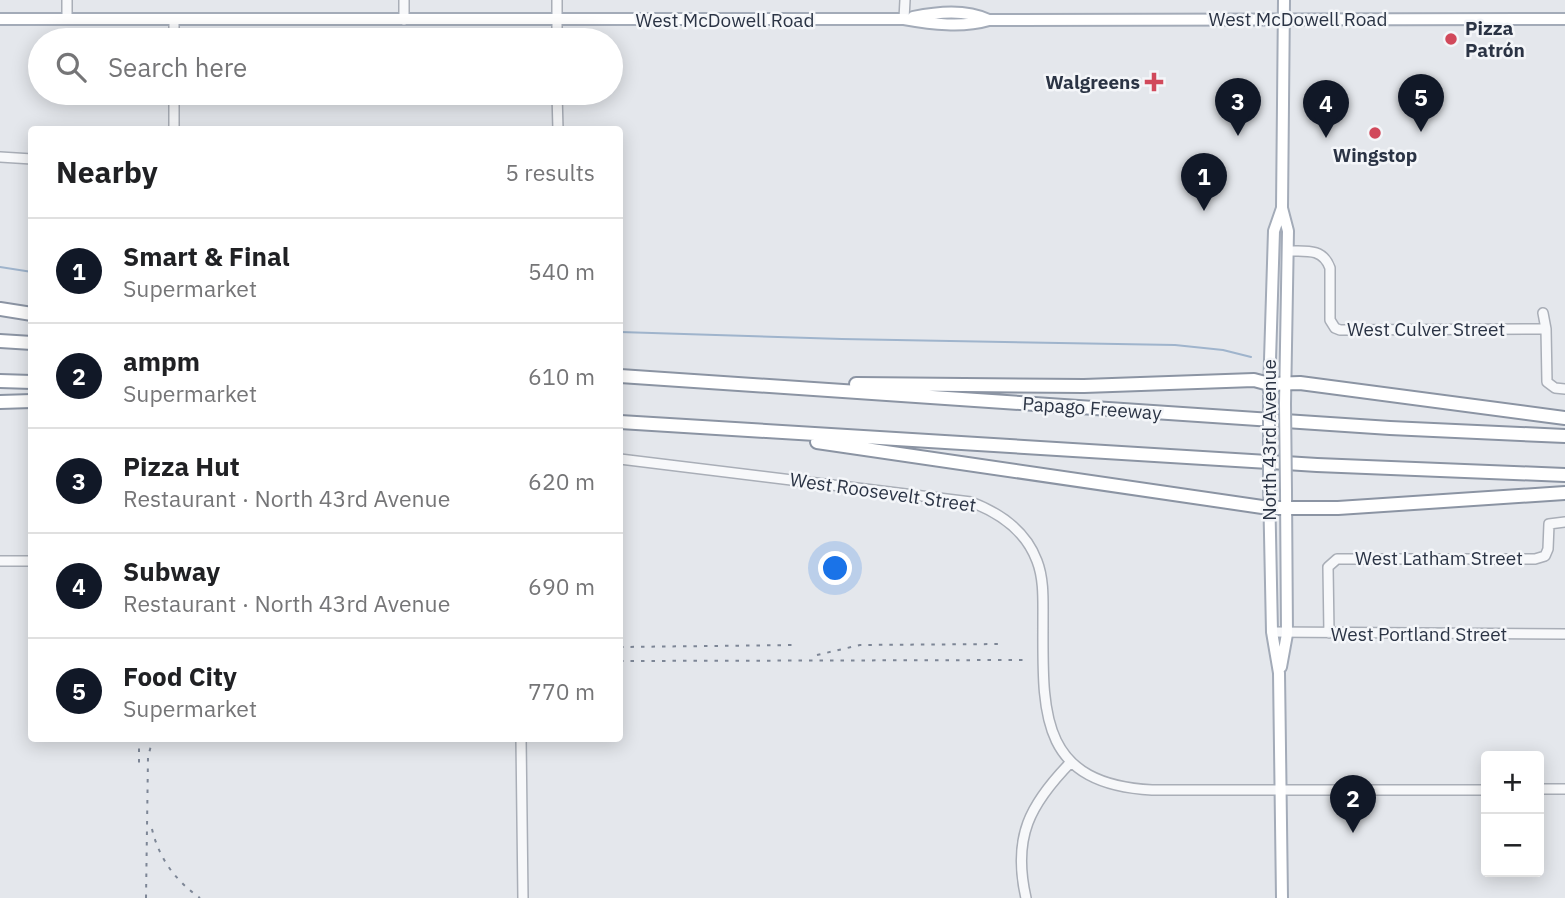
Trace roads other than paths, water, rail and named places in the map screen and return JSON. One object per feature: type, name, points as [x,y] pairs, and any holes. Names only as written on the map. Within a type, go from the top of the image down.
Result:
[{"type":"highway","points":[[0,309],[28,313]]},
{"type":"highway","points":[[0,341],[28,343]]},
{"type":"highway","name":"Papago Freeway","points":[[623,376],[1390,428],[1565,436]]},
{"type":"highway","points":[[778,386],[885,383],[1084,386],[1254,380],[1269,389],[1286,389],[1300,383],[1565,418]]},
{"type":"highway","points":[[0,381],[28,382]]},
{"type":"highway","points":[[0,402],[28,401]]},
{"type":"highway","points":[[623,422],[1317,465],[1565,475]]},
{"type":"highway","points":[[744,430],[1269,508],[1338,508],[1565,493]]},
{"type":"main road","name":"North 43rd Avenue","points":[[1279,673],[1287,634],[1288,231],[1282,208],[1284,0]]},
{"type":"main road","name":"West McDowell Road","points":[[0,19],[904,19],[931,13],[974,13],[989,20],[1565,19]]},
{"type":"main road","name":"North 43rd Avenue","points":[[1282,208],[1274,231],[1269,389],[1272,632],[1279,673],[1282,898]]},
{"type":"main road","points":[[1274,231],[1288,231]]},
{"type":"main road","points":[[1274,231],[1288,251]]},
{"type":"street","points":[[66,19],[67,0]]},
{"type":"street","points":[[404,0],[404,20]]},
{"type":"street","points":[[556,28],[557,0]]},
{"type":"street","points":[[904,19],[905,0]]},
{"type":"street","points":[[174,19],[174,28]]},
{"type":"street","points":[[174,105],[174,126]]},
{"type":"street","points":[[557,105],[558,126]]},
{"type":"street","points":[[0,157],[28,159]]},
{"type":"street","name":"West Culver Street","points":[[1288,251],[1317,252],[1327,260],[1330,268],[1330,320],[1335,328],[1340,330],[1546,329]]},
{"type":"street","points":[[1543,313],[1546,329],[1546,378],[1551,386],[1565,389]]},
{"type":"street","name":"West Roosevelt Street","points":[[623,459],[971,502],[994,512],[1015,526],[1034,554],[1040,569],[1043,700],[1052,733],[1071,762],[1095,779],[1124,789],[1481,790]]},
{"type":"street","name":"West Latham Street","points":[[1329,634],[1328,567],[1340,558],[1535,559],[1545,556],[1548,549],[1549,524],[1565,522]]},
{"type":"street","points":[[0,561],[28,561]]},
{"type":"street","name":"West Portland Street","points":[[1272,632],[1565,634]]},
{"type":"street","points":[[521,742],[523,898]]},
{"type":"street","points":[[1026,898],[1021,875],[1024,829],[1047,786],[1071,762]]},
{"type":"street","points":[[1544,789],[1565,789]]},
{"type":"waterway","points":[[0,267],[28,271]]},
{"type":"waterway","points":[[623,332],[1175,345],[1223,350],[1251,357]]},
{"type":"railway","points":[[817,655],[860,645],[1002,644]]},
{"type":"railway","points":[[623,647],[797,645]]},
{"type":"railway","points":[[623,661],[1025,660]]},
{"type":"railway","points":[[139,742],[139,766]]},
{"type":"railway","points":[[146,898],[148,757],[152,742]]},
{"type":"railway","points":[[152,829],[159,850],[170,868],[183,884],[200,898]]},
{"type":"place","name":"Pizza Patrón","points":[[1451,39]]},
{"type":"place","name":"Walgreens","points":[[1154,82]]},
{"type":"place","name":"Food City","points":[[1421,132]]},
{"type":"place","name":"Wingstop","points":[[1375,133]]},
{"type":"place","name":"Pizza Hut","points":[[1238,136]]},
{"type":"place","name":"Subway","points":[[1326,138]]},
{"type":"place","name":"Smart & Final","points":[[1204,211]]},
{"type":"place","name":"ampm","points":[[1353,833]]}]
